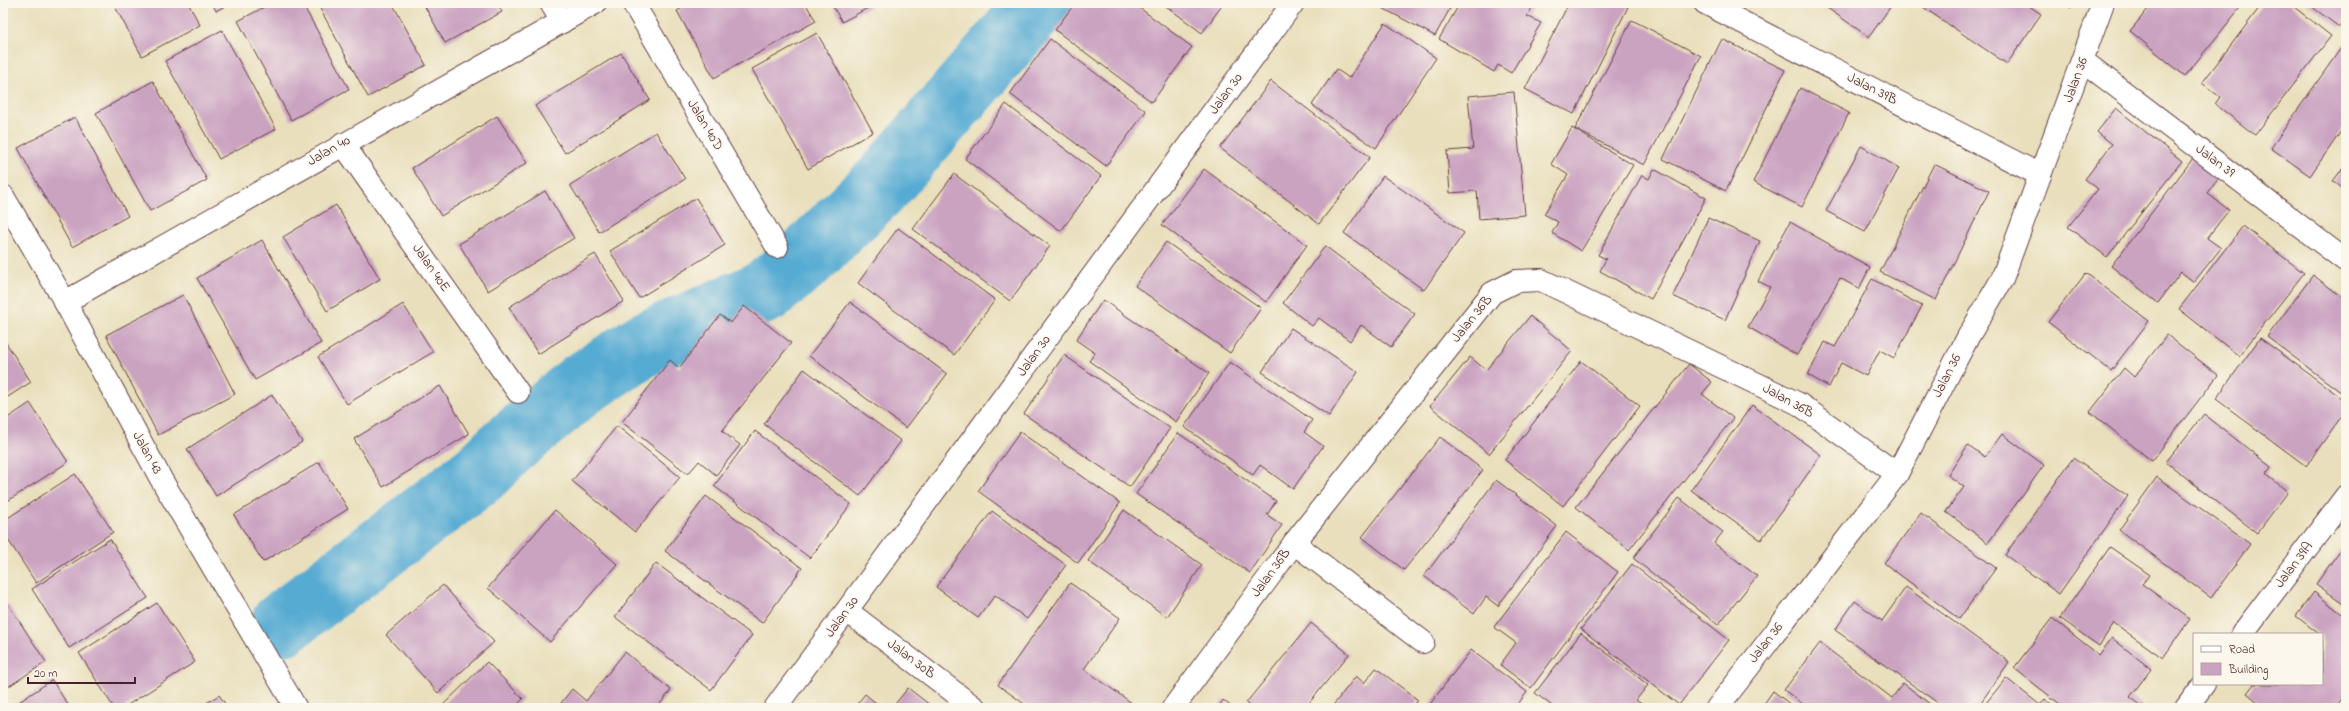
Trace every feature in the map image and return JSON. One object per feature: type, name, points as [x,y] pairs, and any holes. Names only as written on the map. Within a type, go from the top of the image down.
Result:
[{"type":"street","points":[[551,3],[562,22]]},
{"type":"street","name":"Jalan 40","points":[[65,302],[595,3]]},
{"type":"street","name":"Jalan 40D","points":[[633,3],[777,247]]},
{"type":"street","name":"Jalan 30","points":[[775,708],[1293,3]]},
{"type":"street","name":"Jalan 39B","points":[[1704,3],[2040,175]]},
{"type":"street","name":"Jalan 36","points":[[1717,708],[1897,474],[1968,337],[2002,279],[2103,3]]},
{"type":"street","name":"Jalan 39","points":[[2083,60],[2346,261]]},
{"type":"street","name":"Jalan 40E","points":[[343,144],[518,392]]},
{"type":"street","name":"Jalan 43","points":[[3,196],[65,302],[161,479],[296,708]]},
{"type":"street","name":"Jalan 36B","points":[[1173,708],[1294,542],[1492,293],[1516,281],[1541,280],[1799,404],[1897,474]]},
{"type":"street","name":"Jalan 39A","points":[[2243,633],[2346,496]]},
{"type":"street","points":[[1294,542],[1423,642]]},
{"type":"street","name":"Jalan 30B","points":[[847,611],[975,708]]},
{"type":"street","points":[[2186,708],[2203,685]]},
{"type":"building","points":[[113,3],[188,3],[200,25],[142,56]]},
{"type":"building","points":[[212,3],[230,3],[216,11]]},
{"type":"building","points":[[272,3],[302,3],[349,89],[291,120],[238,21]]},
{"type":"building","points":[[317,3],[392,3],[426,65],[368,97]]},
{"type":"building","points":[[423,3],[497,3],[502,12],[445,43]]},
{"type":"building","points":[[691,3],[805,3],[816,21],[714,78],[677,11]]},
{"type":"building","points":[[831,3],[877,3],[842,22]]},
{"type":"building","points":[[1075,3],[1133,3],[1192,47],[1152,102],[1055,30]]},
{"type":"building","points":[[1162,3],[1224,3],[1202,33]]},
{"type":"building","points":[[1373,3],[1453,3],[1435,36]]},
{"type":"building","points":[[1460,3],[1535,3],[1527,16],[1541,23],[1511,73],[1498,65],[1494,72],[1439,39]]},
{"type":"building","points":[[1569,3],[1620,3],[1628,7],[1574,114],[1525,89]]},
{"type":"building","points":[[1820,3],[1893,3],[1869,37]]},
{"type":"building","points":[[1917,3],[2025,3],[2041,14],[2007,64]]},
{"type":"building","points":[[2063,3],[2074,3],[2071,8]]},
{"type":"building","points":[[2153,3],[2244,3],[2185,76],[2130,31]]},
{"type":"building","points":[[2263,3],[2289,3],[2331,36],[2255,135],[2215,104],[2220,97],[2202,83]]},
{"type":"building","points":[[2307,3],[2346,3],[2346,18],[2339,27]]},
{"type":"building","points":[[1632,20],[1701,56],[1644,165],[1575,129]]},
{"type":"building","points":[[1385,23],[1436,58],[1376,148],[1312,105],[1336,69],[1349,78]]},
{"type":"building","points":[[222,30],[276,129],[219,159],[165,61]]},
{"type":"building","points":[[817,33],[873,132],[808,169],[752,69]]},
{"type":"building","points":[[1050,39],[1146,111],[1106,166],[1010,94]]},
{"type":"building","points":[[1722,39],[1785,70],[1726,191],[1663,159]]},
{"type":"building","points":[[2343,45],[2346,47],[2346,129],[2344,127],[2310,176],[2271,148]]},
{"type":"building","points":[[621,53],[650,100],[565,153],[535,106]]},
{"type":"building","points":[[153,81],[207,180],[150,211],[96,113]]},
{"type":"building","points":[[1271,81],[1370,157],[1319,224],[1220,148]]},
{"type":"building","points":[[1800,88],[1849,113],[1802,207],[1753,182]]},
{"type":"building","points":[[1514,92],[1525,215],[1479,219],[1477,191],[1450,193],[1447,151],[1473,149],[1468,96]]},
{"type":"building","points":[[1006,104],[1101,176],[1061,231],[965,159]]},
{"type":"building","points":[[2116,108],[2182,161],[2107,257],[2068,227],[2098,189],[2085,179],[2112,144],[2097,132]]},
{"type":"building","points":[[497,116],[527,163],[441,216],[412,168]]},
{"type":"building","points":[[75,117],[128,216],[72,247],[18,148]]},
{"type":"building","points":[[1572,128],[1633,165],[1581,251],[1552,233],[1558,222],[1544,214],[1568,175],[1551,164]]},
{"type":"building","points":[[656,132],[685,179],[599,232],[570,185]]},
{"type":"building","points":[[1861,146],[1899,168],[1865,232],[1826,211]]},
{"type":"building","points":[[2194,157],[2219,177],[2207,193],[2229,210],[2207,238],[2221,248],[2194,282],[2181,272],[2158,303],[2111,266]]},
{"type":"building","points":[[1934,164],[1989,191],[1936,300],[1880,272]]},
{"type":"building","points":[[2346,164],[2346,191],[2333,181]]},
{"type":"building","points":[[1204,169],[1307,245],[1266,302],[1162,225]]},
{"type":"building","points":[[1654,169],[1706,198],[1651,299],[1600,271],[1606,259],[1598,255],[1642,175],[1649,179]]},
{"type":"building","points":[[954,174],[1050,246],[1010,301],[913,229]]},
{"type":"building","points":[[1383,176],[1464,233],[1424,290],[1344,233]]},
{"type":"building","points":[[545,191],[574,238],[488,291],[459,244]]},
{"type":"building","points":[[696,198],[725,245],[639,298],[610,251]]},
{"type":"building","points":[[336,205],[380,279],[327,311],[283,237]]},
{"type":"building","points":[[1708,218],[1760,241],[1725,320],[1673,296]]},
{"type":"building","points":[[1790,222],[1870,267],[1859,289],[1840,278],[1797,355],[1748,327],[1770,287],[1758,281]]},
{"type":"building","points":[[2243,226],[2304,273],[2239,356],[2179,309]]},
{"type":"building","points":[[898,228],[995,300],[954,355],[858,283]]},
{"type":"building","points":[[262,240],[321,343],[255,380],[197,278]]},
{"type":"building","points":[[1166,242],[1261,308],[1230,353],[1135,286]]},
{"type":"building","points":[[1325,246],[1415,314],[1391,347],[1361,325],[1350,341],[1319,318],[1312,326],[1283,303]]},
{"type":"building","points":[[595,254],[624,301],[538,354],[509,307]]},
{"type":"building","points":[[2086,273],[2149,321],[2111,371],[2048,322]]},
{"type":"building","points":[[2313,275],[2346,300],[2346,396],[2267,337]]},
{"type":"building","points":[[1872,279],[1922,306],[1894,358],[1880,350],[1866,376],[1841,363],[1829,387],[1808,375],[1825,342],[1835,347]]},
{"type":"building","points":[[183,295],[235,394],[158,435],[106,335]]},
{"type":"building","points":[[1103,300],[1209,373],[1176,422],[1089,361],[1095,353],[1076,340]]},
{"type":"building","points":[[850,302],[947,374],[906,428],[809,356]]},
{"type":"building","points":[[403,304],[433,352],[347,404],[318,357]]},
{"type":"building","points":[[744,306],[791,343],[722,431],[740,445],[716,475],[699,461],[688,474],[622,422],[670,360],[679,368],[720,315],[731,323]]},
{"type":"building","points":[[1530,316],[1572,351],[1489,454],[1430,406],[1470,357],[1486,370]]},
{"type":"building","points":[[1291,328],[1358,372],[1329,416],[1262,372]]},
{"type":"building","points":[[2167,335],[2218,375],[2152,461],[2090,412],[2124,368],[2134,377]]},
{"type":"building","points":[[3,338],[31,382],[3,400]]},
{"type":"building","points":[[2260,338],[2346,401],[2346,410],[2306,466],[2216,399]]},
{"type":"building","points":[[1064,355],[1170,428],[1130,487],[1024,414]]},
{"type":"building","points":[[1581,361],[1640,406],[1563,506],[1505,460]]},
{"type":"building","points":[[1230,362],[1312,420],[1304,432],[1323,446],[1293,489],[1260,465],[1253,475],[1184,427]]},
{"type":"building","points":[[1689,364],[1712,382],[1702,394],[1733,418],[1629,550],[1576,507]]},
{"type":"building","points":[[804,369],[901,441],[860,496],[764,424]]},
{"type":"building","points":[[440,386],[469,434],[383,487],[354,439]]},
{"type":"building","points":[[272,395],[302,442],[216,496],[187,449]]},
{"type":"building","points":[[30,403],[68,462],[3,504],[3,421]]},
{"type":"building","points":[[1752,405],[1821,455],[1761,540],[1691,490]]},
{"type":"building","points":[[2204,414],[2271,467],[2266,474],[2288,492],[2257,533],[2166,462]]},
{"type":"building","points":[[617,426],[680,477],[635,532],[572,481]]},
{"type":"building","points":[[755,431],[851,504],[810,558],[714,486]]},
{"type":"building","points":[[1020,432],[1120,503],[1078,563],[978,491]]},
{"type":"building","points":[[1178,433],[1276,501],[1267,515],[1282,525],[1250,573],[1136,494]]},
{"type":"building","points":[[2002,434],[2044,465],[1988,543],[1946,512],[1964,487],[1948,475],[1968,445],[1985,457]]},
{"type":"building","points":[[1440,437],[1483,470],[1404,570],[1362,537]]},
{"type":"building","points":[[2073,458],[2128,496],[2059,594],[2005,555]]},
{"type":"building","points":[[319,462],[348,509],[263,562],[234,515]]},
{"type":"building","points":[[75,474],[113,532],[36,583],[3,532],[3,521]]},
{"type":"building","points":[[2157,477],[2250,544],[2211,598],[2119,530]]},
{"type":"building","points":[[1496,480],[1557,526],[1498,606],[1486,597],[1474,614],[1424,576]]},
{"type":"building","points":[[706,496],[802,568],[762,623],[665,551]]},
{"type":"building","points":[[1679,498],[1723,532],[1714,543],[1757,576],[1718,625],[1633,558]]},
{"type":"building","points":[[555,510],[617,564],[550,642],[488,588]]},
{"type":"building","points":[[1124,510],[1202,565],[1167,617],[1088,561]]},
{"type":"building","points":[[992,511],[1066,565],[1027,619],[995,595],[978,618],[936,587]]},
{"type":"building","points":[[1921,513],[1996,568],[1959,619],[1884,563]]},
{"type":"building","points":[[1566,532],[1618,572],[1531,688],[1500,665],[1516,643],[1494,627]]},
{"type":"building","points":[[110,539],[148,598],[69,648],[32,589]]},
{"type":"building","points":[[2346,542],[2346,605],[2316,584]]},
{"type":"building","points":[[2110,547],[2150,575],[2142,584],[2190,619],[2163,658],[2114,623],[2099,646],[2060,618]]},
{"type":"building","points":[[656,563],[752,635],[711,690],[615,617]]},
{"type":"building","points":[[1632,564],[1729,640],[1679,705],[1581,629]]},
{"type":"building","points":[[1070,583],[1120,618],[1084,669],[1136,706],[1135,708],[1030,708],[998,685]]},
{"type":"building","points":[[443,585],[494,642],[438,693],[386,635]]},
{"type":"building","points":[[1906,587],[2009,662],[1977,708],[1945,708],[1835,630],[1855,601],[1882,621]]},
{"type":"building","points":[[2314,592],[2346,617],[2346,693],[2335,708],[2265,708],[2247,693],[2253,685],[2323,685],[2323,633],[2318,633],[2296,616]]},
{"type":"building","points":[[157,603],[195,662],[123,708],[114,708],[79,653]]},
{"type":"building","points":[[8,604],[46,662],[3,690],[3,607]]},
{"type":"building","points":[[2052,618],[2099,655],[2112,638],[2151,669],[2130,697],[2145,708],[2065,708],[2014,668]]},
{"type":"building","points":[[1311,623],[1349,654],[1305,708],[1251,708],[1246,703]]},
{"type":"building","points":[[1581,633],[1648,685],[1636,700],[1647,708],[1555,708],[1535,693]]},
{"type":"building","points":[[1820,643],[1892,698],[1903,683],[1935,708],[1808,708],[1784,690]]},
{"type":"building","points":[[1471,650],[1527,692],[1515,708],[1427,708]]},
{"type":"building","points":[[625,652],[671,690],[657,708],[557,708],[572,689],[586,701]]},
{"type":"building","points":[[487,662],[523,699],[514,708],[440,708]]},
{"type":"building","points":[[1376,668],[1418,700],[1412,708],[1331,708],[1356,676],[1364,683]]},
{"type":"building","points":[[2006,678],[2040,705],[2045,699],[2056,708],[1982,708]]},
{"type":"building","points":[[52,680],[70,708],[10,708]]},
{"type":"building","points":[[908,688],[930,705],[927,708],[892,708]]},
{"type":"building","points":[[1773,691],[1795,708],[1761,708]]},
{"type":"building","points":[[865,694],[882,708],[854,708]]},
{"type":"building","points":[[219,695],[228,708],[199,708]]},
{"type":"building","points":[[1223,700],[1233,708],[1218,708]]},
{"type":"waterway","points":[[282,624],[479,474],[509,445],[581,385],[648,342],[766,291],[805,259],[884,182],[1039,3]]}]
